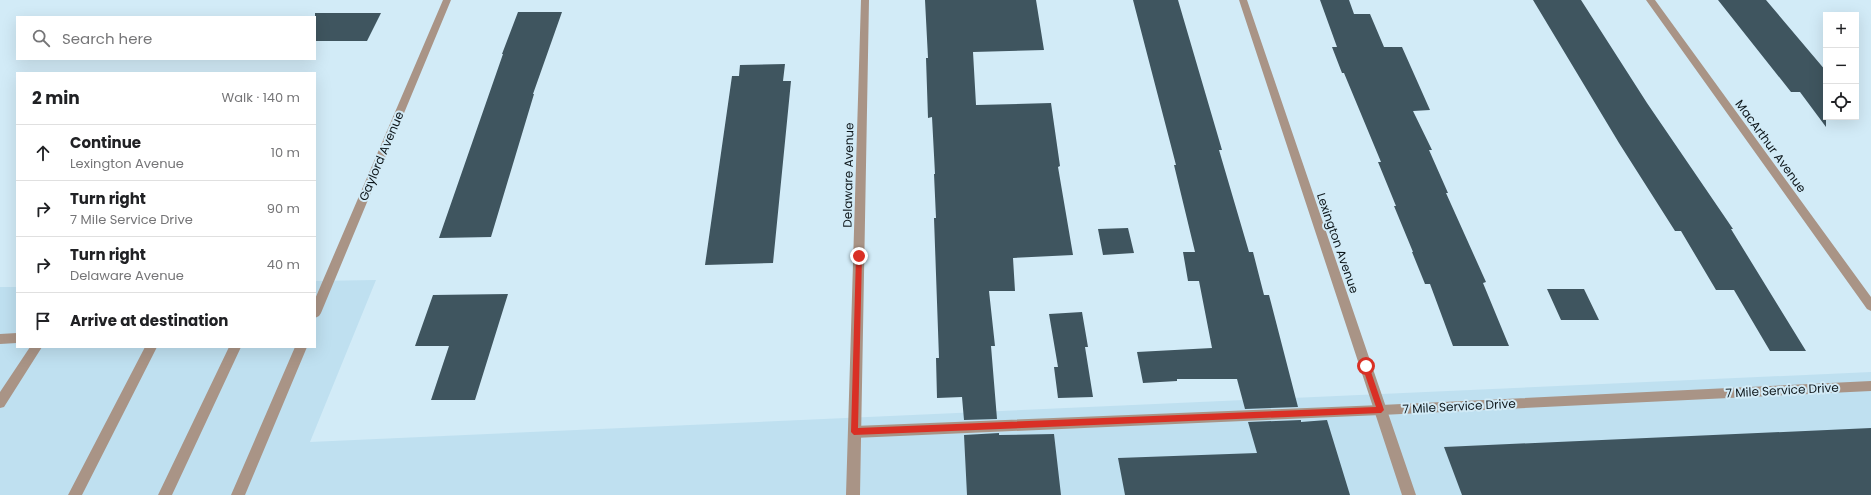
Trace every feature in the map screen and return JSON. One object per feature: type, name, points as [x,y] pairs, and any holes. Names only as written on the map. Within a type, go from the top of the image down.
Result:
[{"type":"street","name":"Gaylord Avenue","points":[[316,311],[447,0]]},
{"type":"street","name":"Delaware Avenue","points":[[853,495],[865,0]]},
{"type":"street","name":"Lexington Avenue","points":[[1243,0],[1409,495]]},
{"type":"street","name":"MacArthur Avenue","points":[[1650,0],[1871,306]]},
{"type":"street","points":[[0,338],[16,338]]},
{"type":"street","points":[[0,403],[35,348]]},
{"type":"street","points":[[75,495],[151,348]]},
{"type":"street","points":[[165,495],[235,348]]},
{"type":"street","points":[[238,495],[300,348]]},
{"type":"street","name":"7 Mile Service Drive","points":[[854,432],[1381,410],[1871,386]]},
{"type":"shaded area","points":[[376,280],[310,442],[1871,372],[1871,495],[0,495],[0,287],[16,287],[16,348],[316,348],[316,281]]},
{"type":"building","points":[[925,0],[1036,0],[1044,50],[973,52],[976,105],[1051,103],[1060,166],[1058,167],[1073,255],[1013,258],[1015,291],[989,291],[995,346],[991,346],[997,419],[964,420],[962,397],[937,398],[936,358],[939,358],[934,218],[936,218],[935,174],[932,117],[928,118],[926,58],[928,58]]},
{"type":"building","points":[[1133,0],[1178,0],[1222,150],[1219,150],[1249,252],[1253,252],[1264,295],[1269,295],[1298,407],[1245,409],[1237,379],[1177,379],[1177,381],[1143,383],[1137,352],[1212,348],[1199,281],[1188,281],[1183,252],[1195,252],[1174,165],[1176,165]]},
{"type":"building","points":[[1320,0],[1349,0],[1354,14],[1370,14],[1384,47],[1402,47],[1430,110],[1413,111],[1432,150],[1429,150],[1448,193],[1446,193],[1486,282],[1483,283],[1509,346],[1453,346],[1430,284],[1425,284],[1412,252],[1394,206],[1396,206],[1378,162],[1381,162],[1332,47],[1337,47]]},
{"type":"building","points":[[1533,0],[1581,0],[1647,103],[1733,229],[1731,229],[1806,351],[1770,351],[1734,290],[1716,290],[1681,231],[1675,231],[1619,143]]},
{"type":"building","points":[[1718,0],[1766,0],[1823,67],[1823,120],[1826,120],[1826,127],[1800,92],[1791,92]]},
{"type":"building","points":[[518,12],[562,12],[533,94],[491,237],[439,238],[502,54]]},
{"type":"building","points":[[315,13],[381,13],[367,41],[316,41]]},
{"type":"building","points":[[785,64],[783,81],[791,81],[773,263],[705,265],[732,76],[739,76],[740,65]]},
{"type":"building","points":[[1128,228],[1134,253],[1103,255],[1098,229]]},
{"type":"building","points":[[1547,289],[1584,289],[1599,320],[1561,320]]},
{"type":"building","points":[[508,294],[475,400],[431,400],[449,346],[415,346],[433,295]]},
{"type":"building","points":[[1082,312],[1088,347],[1085,347],[1093,397],[1058,398],[1054,367],[1058,367],[1049,314]]},
{"type":"building","points":[[1301,420],[1301,422],[1327,420],[1350,495],[1125,495],[1118,458],[1257,453],[1248,422]]},
{"type":"building","points":[[1871,428],[1871,495],[1462,495],[1444,447]]},
{"type":"building","points":[[999,433],[999,435],[1054,434],[1061,495],[967,495],[964,435]]},
{"type":"route","points":[[859,256],[854,432],[1381,410],[1366,366]]}]
